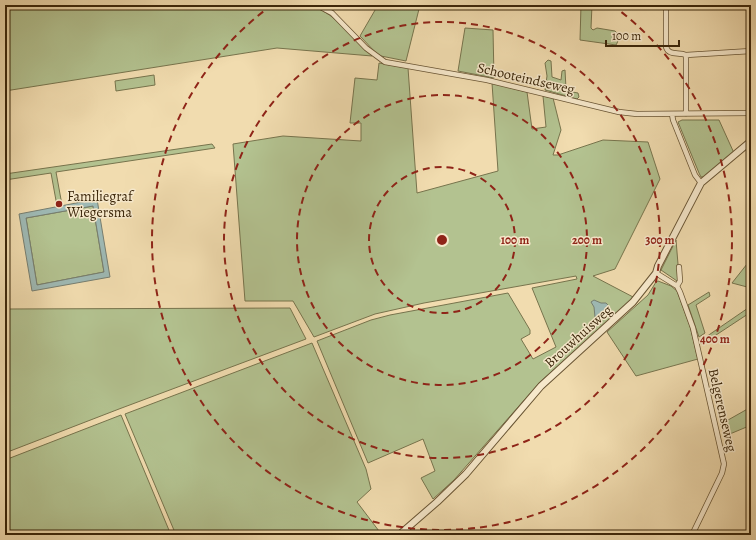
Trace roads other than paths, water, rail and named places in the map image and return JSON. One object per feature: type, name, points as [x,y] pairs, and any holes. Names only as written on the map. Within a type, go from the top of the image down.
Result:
[{"type":"street","name":"Schooteindseweg","points":[[317,5],[332,13],[366,48],[385,62],[487,80],[619,112],[637,114],[751,114]]},
{"type":"street","points":[[666,5],[666,47],[667,51],[670,53],[680,53],[686,55],[751,51]]},
{"type":"street","points":[[686,55],[686,114]]},
{"type":"street","points":[[672,114],[672,120],[694,175],[701,183]]},
{"type":"street","name":"Brouwhuisweg","points":[[399,535],[466,474],[540,386],[633,302],[656,274],[661,259],[701,183],[751,141]]},
{"type":"street","name":"Belgerenseweg","points":[[679,267],[680,281],[678,286],[693,328],[724,464],[722,473],[692,535]]},
{"type":"street","points":[[656,274],[678,286]]},
{"type":"water","points":[[97,199],[110,277],[32,291],[19,214]],"holes":[[[93,206],[104,272],[37,285],[26,218]]]},
{"type":"water","points":[[594,300],[601,303],[606,303],[609,306],[607,311],[597,317],[595,317],[594,307],[591,302]]},
{"type":"place","name":"Familiegraf Wiegersma","points":[[59,204]]}]
